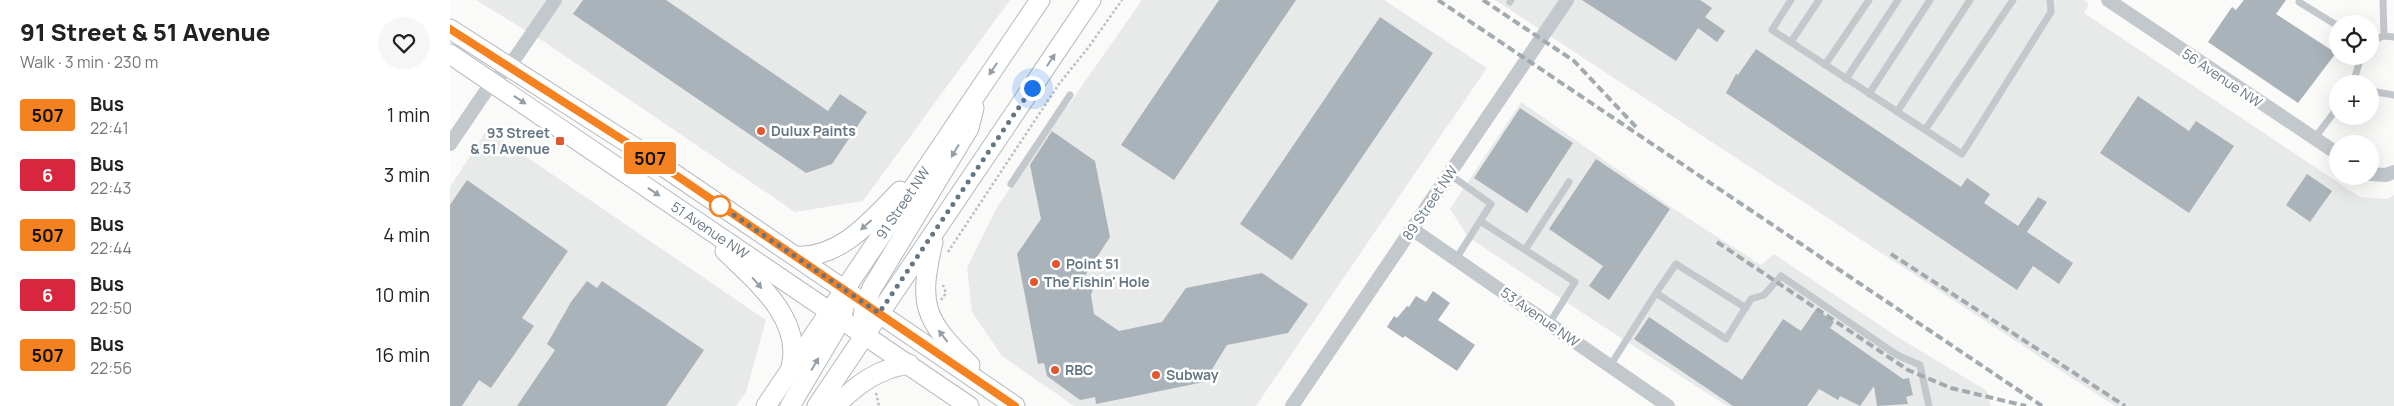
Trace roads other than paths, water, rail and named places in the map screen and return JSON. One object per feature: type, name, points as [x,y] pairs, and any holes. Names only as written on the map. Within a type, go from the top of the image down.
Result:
[{"type":"main road","name":"91 Street NW","points":[[843,289],[1040,0]]},
{"type":"main road","points":[[872,308],[935,231],[1091,0]]},
{"type":"main road","name":"51 Avenue NW","points":[[450,29],[645,154],[1008,401]]},
{"type":"main road","name":"51 Avenue NW","points":[[450,54],[969,406]]},
{"type":"main road","points":[[818,406],[864,335],[872,308],[969,128],[979,90]]},
{"type":"main road","points":[[795,256],[821,254],[856,233],[937,153]]},
{"type":"main road","points":[[685,212],[746,271],[783,317],[794,342],[790,369]]},
{"type":"main road","points":[[935,231],[925,274],[924,290],[931,318],[952,347],[1008,401]]},
{"type":"main road","points":[[766,406],[790,369],[846,298],[843,289]]},
{"type":"main road","points":[[790,406],[834,315]]},
{"type":"main road","points":[[835,406],[880,371],[909,364]]},
{"type":"street","points":[[450,144],[492,82],[509,68],[555,0]]},
{"type":"street","name":"56 Avenue NW","points":[[2108,0],[2329,148]]},
{"type":"street","name":"89 Street NW","points":[[1296,405],[1564,1]]},
{"type":"street","name":"53 Avenue NW","points":[[1412,229],[1668,406]]},
{"type":"lane","points":[[1792,0],[1772,30],[1962,154],[2051,12],[2050,0]]},
{"type":"lane","points":[[1791,42],[1819,0]]},
{"type":"lane","points":[[1826,65],[1869,0]]},
{"type":"lane","points":[[1846,79],[1898,0]]},
{"type":"lane","points":[[1868,94],[1930,0]]},
{"type":"lane","points":[[1897,112],[1970,0]]},
{"type":"lane","points":[[1925,130],[2013,0]]},
{"type":"lane","points":[[2383,0],[2384,36]]},
{"type":"lane","points":[[2299,2],[2329,20]]},
{"type":"lane","points":[[2379,38],[2384,36],[2394,37]]},
{"type":"lane","points":[[2379,92],[2394,95]]},
{"type":"lane","points":[[1011,184],[1070,94]]},
{"type":"lane","points":[[2314,138],[2329,119]]},
{"type":"lane","points":[[1449,174],[1492,204],[1456,259]]},
{"type":"lane","points":[[1525,250],[1569,182]]},
{"type":"lane","points":[[1480,221],[1575,282],[1549,324]]},
{"type":"lane","points":[[1610,366],[1676,264],[1746,308]]},
{"type":"lane","points":[[1656,293],[1726,339],[1751,299],[1764,295],[1781,276],[1897,355],[1920,365],[1929,406]]},
{"type":"railway","points":[[1438,0],[2042,406]]},
{"type":"railway","points":[[1483,0],[1574,61],[1638,129]]},
{"type":"railway","points":[[1717,242],[1908,370],[1951,388],[2026,406]]},
{"type":"railway","points":[[1891,254],[2125,406]]},
{"type":"place","name":"Dulux Paints","points":[[761,131]]},
{"type":"place","name":"93 Street & 51 Avenue","points":[[560,141]]},
{"type":"place","name":"Point 51","points":[[1056,264]]},
{"type":"place","name":"The Fishin' Hole","points":[[1034,282]]},
{"type":"place","name":"RBC","points":[[1055,370]]},
{"type":"place","name":"Subway","points":[[1156,375]]}]
